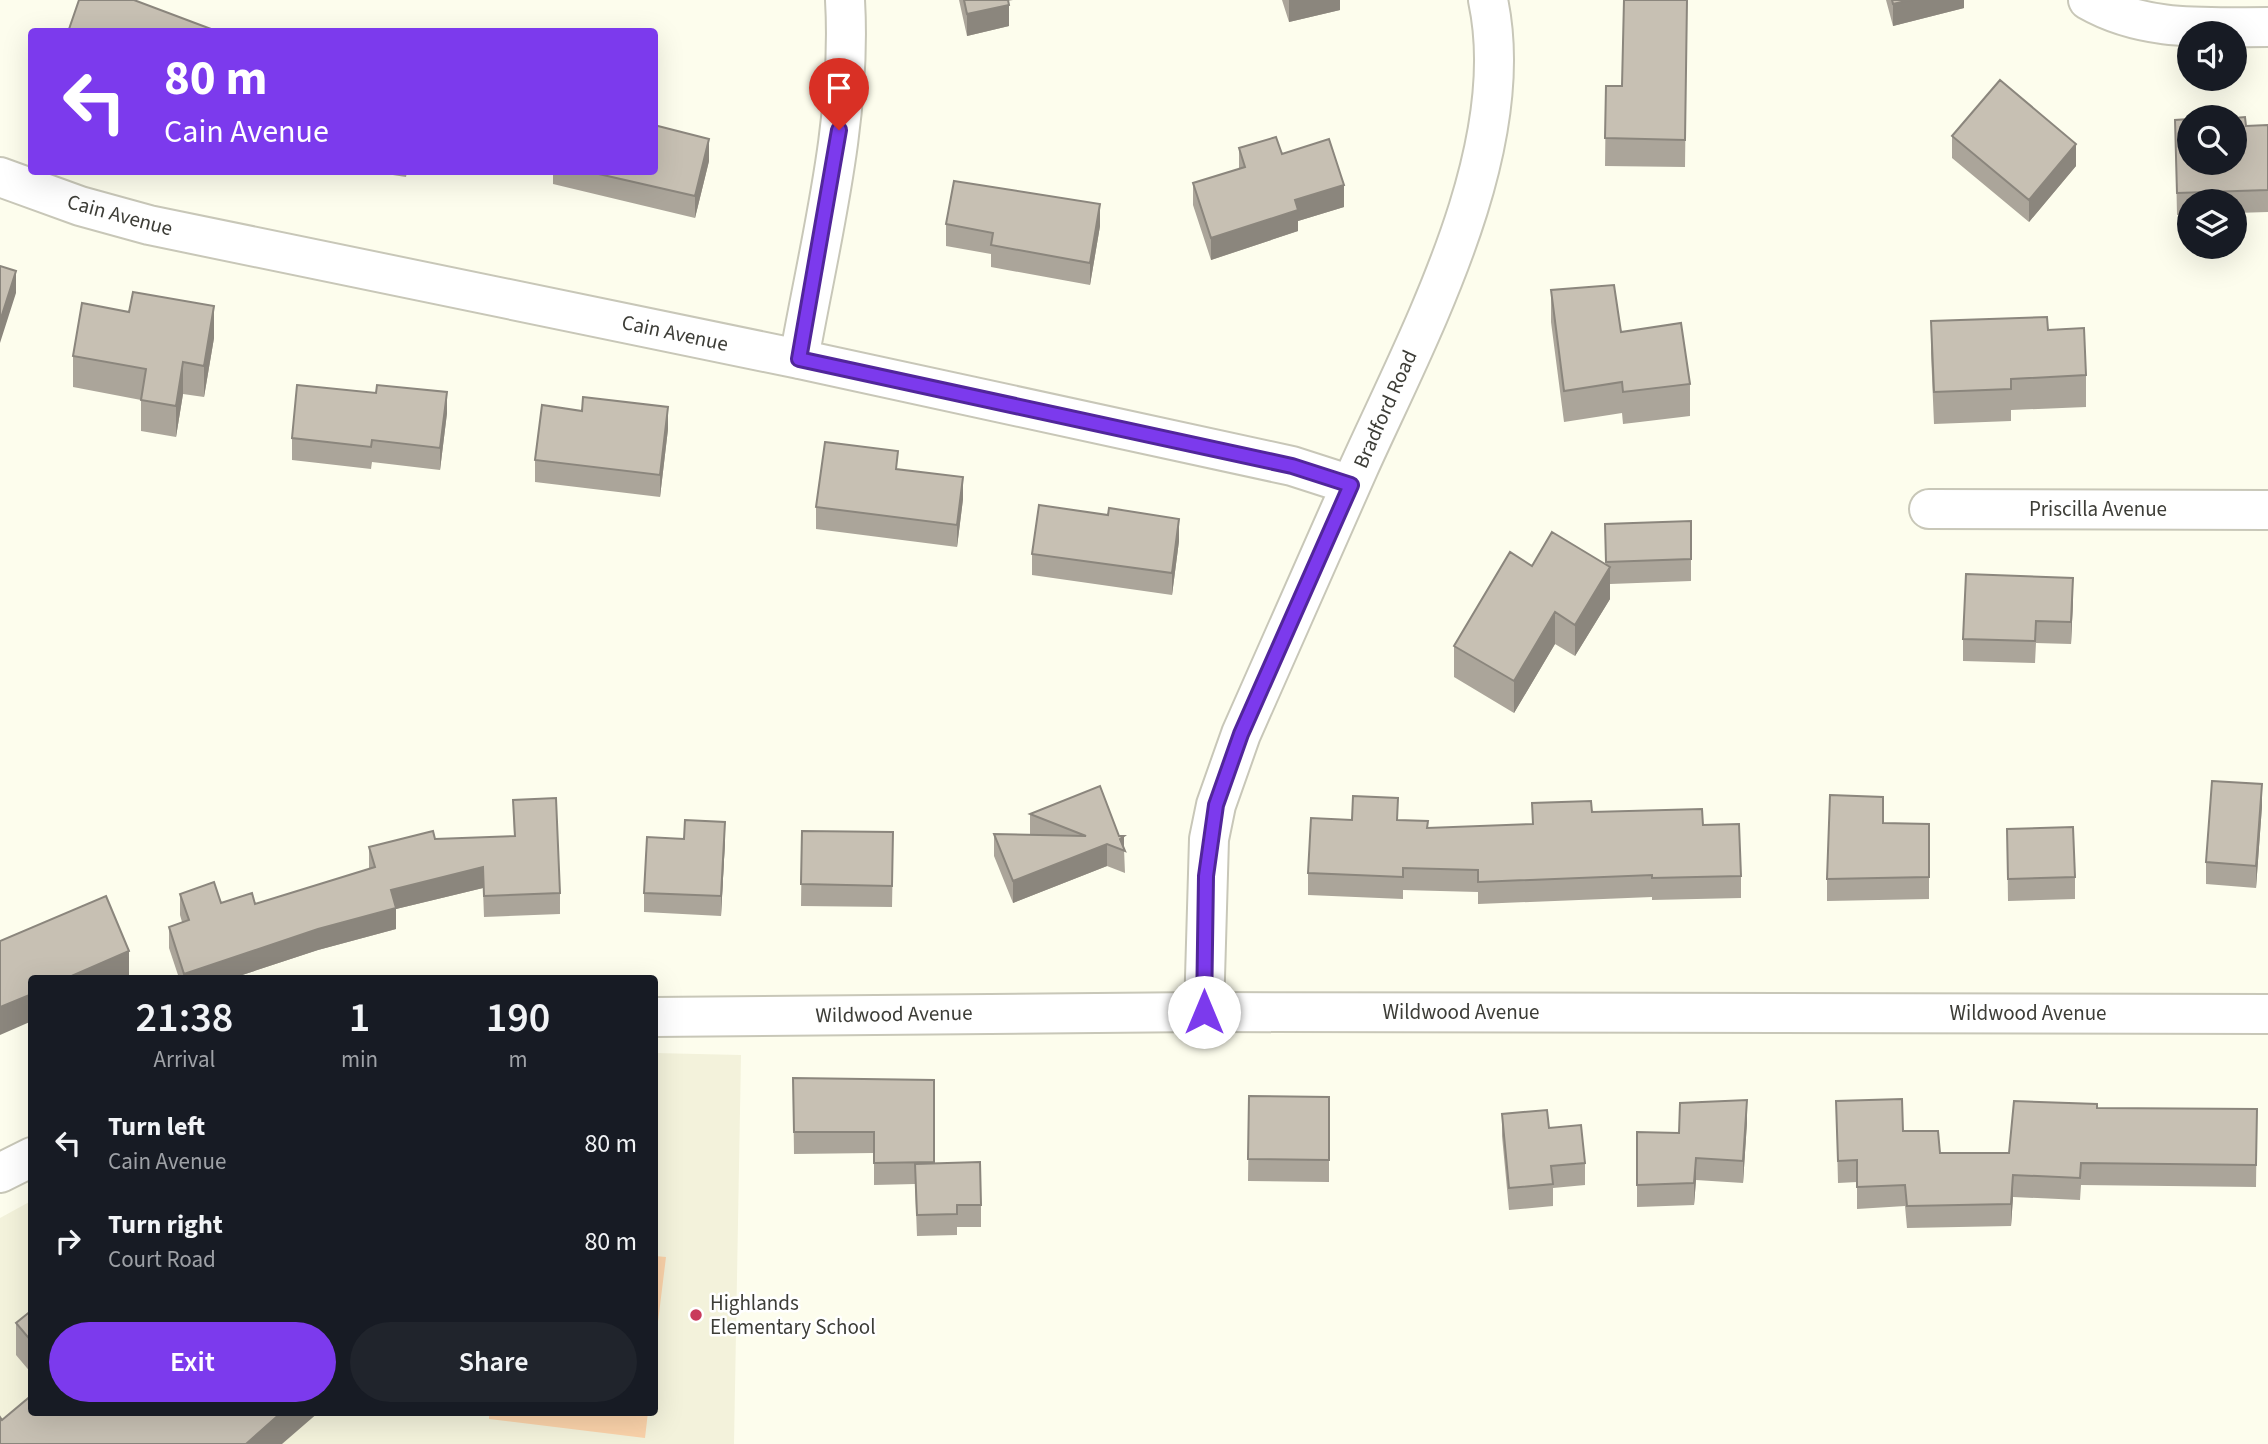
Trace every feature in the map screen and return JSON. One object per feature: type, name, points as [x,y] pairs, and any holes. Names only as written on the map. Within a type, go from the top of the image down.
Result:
[{"type":"street","points":[[799,359],[839,130],[845,72],[845,0]]},
{"type":"street","name":"Bradford Road","points":[[1204,1012],[1206,876],[1216,805],[1241,734],[1440,286],[1470,201],[1489,119],[1493,81],[1494,44],[1488,0]]},
{"type":"street","points":[[2088,0],[2126,19],[2151,24],[2268,27]]},
{"type":"street","name":"Cain Avenue","points":[[0,177],[79,206],[149,225],[799,359],[1292,466],[1351,485]]},
{"type":"street","name":"Priscilla Avenue","points":[[1929,509],[2268,510]]},
{"type":"street","name":"Wildwood Avenue","points":[[658,1017],[1204,1012],[2268,1014]]},
{"type":"street","points":[[0,1173],[28,1159]]},
{"type":"shaded area","name":"Highlands Elementary School","points":[[658,1053],[741,1055],[734,1444],[0,1444],[0,1218],[28,1203],[28,1416],[658,1416]]},
{"type":"shaded area","points":[[658,1256],[666,1257],[658,1322]]},
{"type":"shaded area","points":[[489,1416],[648,1416],[645,1438],[489,1419]]},
{"type":"building","points":[[79,0],[134,0],[208,28],[69,28]]},
{"type":"building","points":[[964,0],[1008,0],[1009,5],[967,14]]},
{"type":"building","points":[[1624,0],[1687,0],[1685,140],[1605,138],[1606,86],[1622,86]]},
{"type":"building","points":[[1892,0],[1910,0],[1893,4]]},
{"type":"building","points":[[2000,80],[2076,144],[2029,200],[1952,136]]},
{"type":"building","points":[[2175,120],[2177,175],[2247,175],[2247,126],[2268,125],[2268,190],[2177,189],[2177,193]]},
{"type":"building","points":[[658,126],[709,139],[695,196],[603,175],[658,175]]},
{"type":"building","points":[[1276,137],[1282,154],[1329,139],[1344,185],[1295,200],[1298,210],[1211,238],[1193,183],[1245,167],[1239,148]]},
{"type":"building","points":[[954,181],[1100,204],[1090,263],[991,245],[993,233],[946,224]]},
{"type":"building","points":[[0,266],[16,271],[0,321]]},
{"type":"building","points":[[1614,285],[1621,332],[1681,323],[1690,384],[1623,392],[1622,382],[1564,391],[1551,290]]},
{"type":"building","points":[[133,292],[214,306],[204,366],[183,362],[176,406],[141,400],[146,369],[73,356],[82,303],[129,312]]},
{"type":"building","points":[[2047,317],[2048,330],[2084,328],[2086,375],[2011,379],[2011,389],[1934,392],[1931,321]]},
{"type":"building","points":[[297,385],[376,393],[377,385],[447,392],[440,448],[372,440],[371,447],[292,438]]},
{"type":"building","points":[[583,397],[668,407],[660,475],[535,460],[542,405],[582,411]]},
{"type":"building","points":[[825,442],[898,451],[896,469],[963,477],[957,525],[816,507]]},
{"type":"building","points":[[1039,505],[1108,515],[1109,508],[1179,519],[1172,573],[1032,554]]},
{"type":"building","points":[[1691,521],[1691,559],[1606,562],[1605,524]]},
{"type":"building","points":[[1552,532],[1610,567],[1575,625],[1555,612],[1514,681],[1454,646],[1510,552],[1532,566]]},
{"type":"building","points":[[1966,574],[2073,578],[2071,622],[2036,621],[2035,641],[1963,639]]},
{"type":"building","points":[[2212,781],[2262,784],[2256,866],[2206,862]]},
{"type":"building","points":[[1100,786],[1119,836],[1124,836],[1120,839],[1125,851],[1107,844],[1013,881],[994,834],[1086,836],[1030,814]]},
{"type":"building","points":[[1830,795],[1883,797],[1883,823],[1929,824],[1929,877],[1827,879]]},
{"type":"building","points":[[1353,796],[1398,798],[1397,820],[1428,821],[1427,828],[1533,824],[1532,803],[1591,801],[1592,812],[1702,809],[1703,825],[1739,824],[1741,876],[1652,878],[1652,875],[1478,882],[1478,870],[1403,868],[1403,877],[1308,873],[1311,818],[1352,820]]},
{"type":"building","points":[[556,798],[560,893],[484,896],[483,867],[391,890],[396,908],[318,929],[184,974],[169,927],[189,920],[180,894],[214,882],[221,903],[252,893],[255,904],[375,867],[369,847],[433,831],[435,839],[515,836],[513,800]]},
{"type":"building","points":[[685,820],[725,822],[721,896],[644,893],[647,837],[684,839]]},
{"type":"building","points":[[2073,827],[2075,877],[2008,879],[2007,829]]},
{"type":"building","points":[[802,831],[893,832],[892,886],[801,884]]},
{"type":"building","points":[[106,896],[129,951],[74,975],[28,975],[28,996],[0,1007],[0,941]]},
{"type":"building","points":[[793,1078],[934,1080],[934,1162],[874,1163],[874,1132],[794,1132]]},
{"type":"building","points":[[1249,1096],[1329,1097],[1329,1160],[1248,1159]]},
{"type":"building","points":[[1902,1099],[1903,1131],[1938,1131],[1940,1153],[2009,1153],[2014,1101],[2097,1104],[2097,1108],[2257,1109],[2256,1165],[2081,1163],[2080,1178],[2013,1175],[2011,1204],[1907,1206],[1905,1185],[1857,1187],[1857,1160],[1838,1161],[1836,1101]]},
{"type":"building","points":[[1747,1100],[1743,1161],[1696,1158],[1694,1183],[1637,1185],[1637,1132],[1679,1133],[1680,1103]]},
{"type":"building","points":[[1547,1110],[1549,1128],[1581,1125],[1585,1163],[1551,1166],[1553,1184],[1509,1188],[1502,1114]]},
{"type":"building","points":[[980,1162],[981,1205],[957,1205],[957,1214],[917,1215],[915,1164]]},
{"type":"building","points":[[28,1313],[28,1337],[16,1323]]},
{"type":"building","points":[[28,1398],[28,1416],[278,1416],[246,1444],[0,1444],[0,1417],[2,1420]]},
{"type":"place","name":"Highlands Elementary School","points":[[696,1315]]},
{"type":"route","points":[[839,130],[799,359],[1292,466],[1351,485],[1241,734],[1216,805],[1209,839],[1206,876],[1204,1012]]}]
